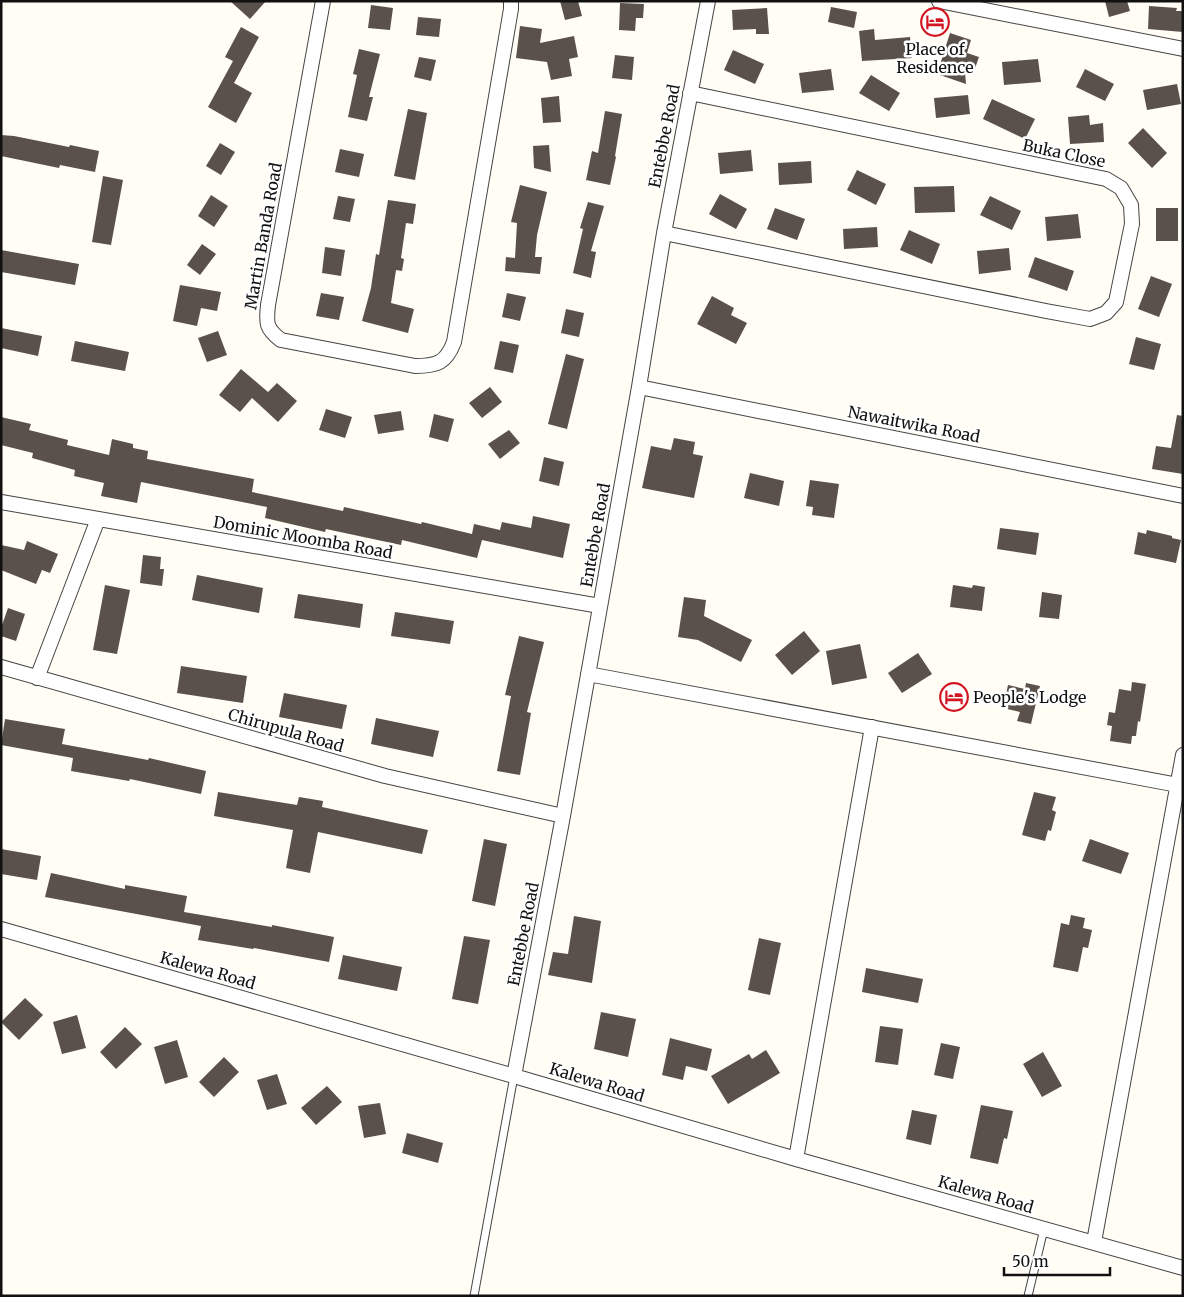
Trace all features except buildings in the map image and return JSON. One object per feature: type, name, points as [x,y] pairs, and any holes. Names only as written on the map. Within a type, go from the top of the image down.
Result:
[{"type":"street","name":"Martin Banda Road","points":[[323,1],[266,321],[271,333],[281,340],[415,366],[429,366],[442,362],[450,354],[454,342],[511,1]]},
{"type":"street","name":"Entebbe Road","points":[[514,1076],[563,816],[639,387],[664,233],[708,1]]},
{"type":"street","points":[[939,1],[1183,49]]},
{"type":"street","name":"Buka Close","points":[[664,233],[1090,319],[1106,313],[1116,302],[1132,224],[1131,205],[1121,188],[1106,179],[690,93]]},
{"type":"street","name":"Nawaitwika Road","points":[[639,387],[1183,496]]},
{"type":"street","name":"Dominic Moomba Road","points":[[1,502],[600,606]]},
{"type":"street","points":[[37,678],[98,519]]},
{"type":"street","name":"Chirupula Road","points":[[1,667],[385,776],[563,816]]},
{"type":"street","points":[[588,674],[1180,786]]},
{"type":"street","points":[[796,1159],[872,727]]},
{"type":"street","points":[[1094,1242],[1180,786],[1183,755]]},
{"type":"street","name":"Kalewa Road","points":[[1,929],[796,1159],[1183,1268]]},
{"type":"lane","points":[[474,1296],[514,1076]]},
{"type":"lane","points":[[1028,1296],[1044,1229]]},
{"type":"place","name":"Place of Residence","points":[[935,22]]},
{"type":"place","name":"People's Lodge","points":[[954,697]]}]
